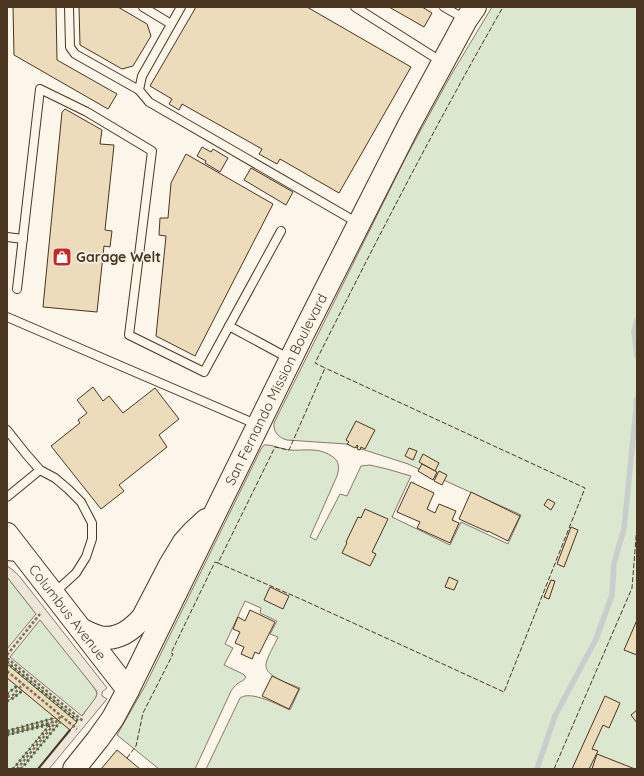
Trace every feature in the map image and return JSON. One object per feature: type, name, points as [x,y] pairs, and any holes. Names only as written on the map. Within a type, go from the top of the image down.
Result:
[{"type":"main road","name":"San Fernando Mission Boulevard","points":[[74,769],[113,718],[128,690],[291,359],[409,125],[471,13]]},
{"type":"main road","points":[[82,630],[106,638],[124,634],[134,626],[143,617],[170,565],[184,542],[218,508]]},
{"type":"main road","name":"Columbus Avenue","points":[[11,544],[54,594],[128,690]]},
{"type":"lane","points":[[69,7],[70,46],[75,54],[139,90],[150,102],[360,224]]},
{"type":"lane","points":[[144,7],[172,24]]},
{"type":"lane","points":[[139,90],[142,76],[181,7]]},
{"type":"lane","points":[[355,7],[443,62]]},
{"type":"lane","points":[[444,7],[471,13]]},
{"type":"lane","points":[[17,290],[40,89],[87,112],[152,151],[129,335],[204,372],[281,231]]},
{"type":"lane","points":[[7,237],[23,239]]},
{"type":"lane","points":[[7,317],[258,426]]},
{"type":"lane","points":[[230,326],[291,359]]},
{"type":"lane","points":[[7,430],[40,470],[55,478],[81,502],[92,523],[92,539],[86,557],[76,572],[54,594]]},
{"type":"lane","points":[[7,497],[40,470]]},
{"type":"path","points":[[7,655],[40,614]]},
{"type":"path","points":[[7,658],[83,721]]},
{"type":"path","points":[[7,671],[77,729]]},
{"type":"path","points":[[7,698],[13,695],[23,684]]},
{"type":"path","points":[[17,769],[61,716]]},
{"type":"path","points":[[7,733],[58,720]]},
{"type":"green space","points":[[492,7],[637,7],[637,769],[206,769],[240,698],[245,696],[257,697],[290,710],[300,688],[269,673],[266,664],[278,637],[270,634],[277,621],[260,613],[261,608],[245,601],[225,644],[233,648],[224,665],[246,677],[231,691],[195,769],[159,769],[117,735],[145,686],[264,445],[289,450],[320,451],[330,455],[337,461],[337,476],[310,537],[316,540],[340,494],[347,496],[361,466],[370,465],[411,476],[392,517],[450,545],[461,522],[508,544],[521,515],[408,464],[346,444],[287,440],[281,438],[274,429],[274,423],[406,157],[451,75]]},
{"type":"green space","points":[[7,577],[97,692],[97,696],[93,702],[38,769],[7,769]]},
{"type":"shaded area","points":[[7,566],[20,577],[107,688],[102,692],[102,696],[107,699],[49,769],[38,769],[78,720],[7,662],[7,649],[36,614],[7,577]],"holes":[[[40,620],[96,690],[96,697],[82,716],[10,657]]]},
{"type":"shaded area","points":[[17,686],[22,691],[7,701],[7,694]]},
{"type":"shaded area","points":[[55,718],[60,722],[21,769],[13,769],[50,724],[7,735],[7,731]]},
{"type":"building","points":[[13,7],[56,7],[57,60],[117,94],[108,109],[14,55]]},
{"type":"building","points":[[79,7],[118,7],[147,24],[151,36],[133,66],[122,69],[80,45]]},
{"type":"building","points":[[196,7],[307,7],[411,67],[339,193],[280,159],[277,164],[259,154],[262,149],[182,104],[179,110],[169,104],[172,99],[150,86]]},
{"type":"building","points":[[389,7],[422,7],[432,13],[424,27]]},
{"type":"building","points":[[65,109],[102,130],[100,144],[114,145],[105,230],[112,231],[110,247],[104,246],[97,312],[43,307],[62,112]]},
{"type":"building","points":[[202,147],[211,152],[213,149],[228,158],[220,172],[197,156]]},
{"type":"building","points":[[186,154],[273,204],[195,356],[156,336],[166,236],[159,235],[160,218],[168,218],[171,183]]},
{"type":"building","points":[[251,168],[293,192],[286,205],[244,180]]},
{"type":"building","points":[[93,387],[103,401],[109,396],[123,413],[155,388],[179,419],[159,435],[167,447],[119,485],[124,491],[101,509],[51,446],[80,423],[78,420],[87,413],[77,400]]},
{"type":"building","points":[[356,421],[375,430],[365,449],[361,447],[360,450],[357,449],[357,445],[355,448],[347,444],[349,442],[346,440]]},
{"type":"building","points":[[409,448],[417,451],[413,460],[405,456]]},
{"type":"building","points":[[423,454],[439,463],[435,471],[419,462]]},
{"type":"building","points":[[422,464],[437,472],[433,480],[418,471]]},
{"type":"building","points":[[439,471],[447,475],[442,485],[434,481]]},
{"type":"building","points":[[411,482],[434,493],[427,509],[435,513],[439,504],[456,511],[452,520],[459,523],[450,543],[417,528],[420,522],[397,512]]},
{"type":"building","points":[[471,492],[520,516],[508,541],[459,519]]},
{"type":"building","points":[[548,499],[555,503],[551,510],[544,505]]},
{"type":"building","points":[[365,509],[388,519],[372,552],[376,554],[370,566],[342,553],[358,517],[361,518]]},
{"type":"building","points":[[571,527],[578,530],[564,567],[557,564]]},
{"type":"building","points":[[449,577],[458,581],[454,590],[445,587]]},
{"type":"building","points":[[551,580],[555,581],[549,599],[544,597]]},
{"type":"building","points":[[270,587],[289,596],[283,609],[264,600]]},
{"type":"building","points":[[250,610],[275,622],[259,654],[255,652],[252,659],[241,654],[244,647],[235,643],[240,632],[233,629],[238,617],[245,621]]},
{"type":"building","points":[[637,620],[637,655],[624,650]]},
{"type":"building","points":[[7,664],[77,722],[70,730],[7,678]]},
{"type":"building","points":[[272,676],[299,689],[289,709],[262,696]]},
{"type":"building","points":[[605,696],[620,703],[609,728],[603,725],[592,749],[598,751],[589,769],[572,769]]},
{"type":"building","points":[[637,710],[637,723],[631,715]]},
{"type":"building","points":[[117,750],[122,754],[140,769],[101,769]]},
{"type":"building","points":[[597,754],[635,769],[592,769]]},
{"type":"waterway","points":[[637,320],[634,332],[637,356]]},
{"type":"waterway","points":[[537,769],[555,716],[596,639],[612,595],[614,564],[624,529],[637,399]]},
{"type":"hedge","points":[[7,662],[78,721]]},
{"type":"hedge","points":[[7,694],[17,686]]},
{"type":"hedge","points":[[7,701],[22,691]]},
{"type":"hedge","points":[[7,731],[55,718]]},
{"type":"hedge","points":[[21,769],[60,722]]},
{"type":"hedge","points":[[7,735],[51,724]]},
{"type":"hedge","points":[[13,769],[51,724]]},
{"type":"fence","points":[[127,758],[136,746],[143,713],[173,654],[171,653],[215,562],[218,563],[275,447],[289,450],[325,368],[315,363],[406,184],[503,7]]},
{"type":"fence","points":[[218,563],[303,600],[504,692],[585,488],[325,368]]},
{"type":"fence","points":[[554,769],[632,588],[637,525]]},
{"type":"wall","points":[[38,769],[70,730]]},
{"type":"place","name":"Garage Welt","points":[[62,257]]}]
